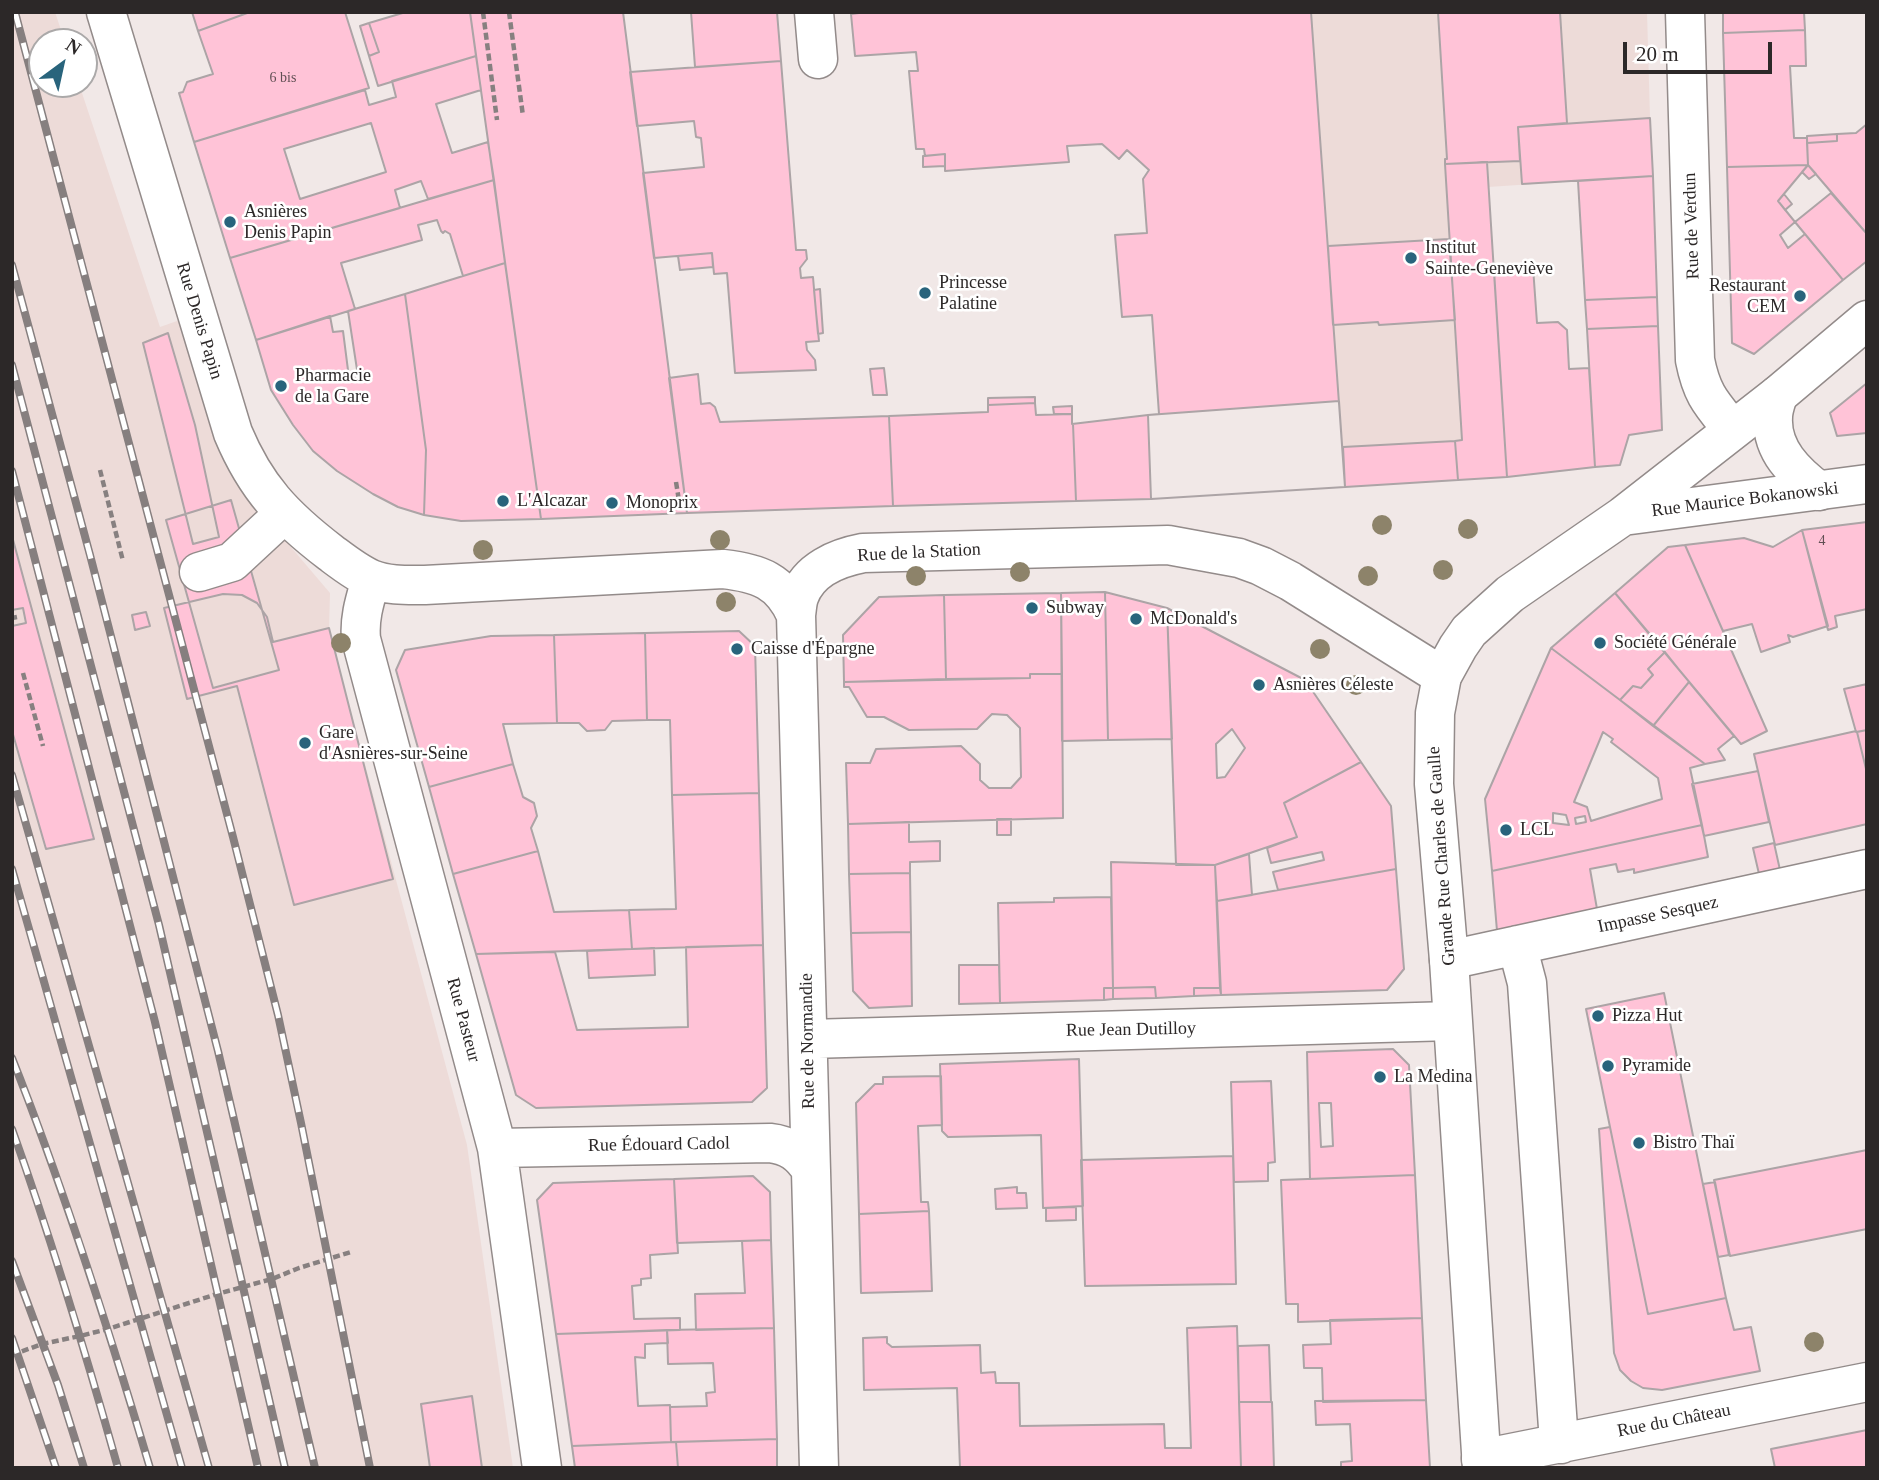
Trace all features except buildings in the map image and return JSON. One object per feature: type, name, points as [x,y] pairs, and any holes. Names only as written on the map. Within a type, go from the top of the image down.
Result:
[{"type":"street","name":"Rue Denis Papin","points":[[106,12],[240,450],[267,495],[283,512],[330,552],[371,579]]},
{"type":"street","points":[[814,12],[817,59]]},
{"type":"street","name":"Rue de Verdun","points":[[1685,12],[1695,360],[1703,390],[1732,429]]},
{"type":"street","name":"Grande Rue Charles de Gaulle","points":[[1482,1463],[1449,960],[1434,784],[1435,713],[1442,676],[1458,647],[1476,623],[1510,594],[1623,516],[1778,395],[1867,320]]},
{"type":"street","points":[[1778,395],[1773,416],[1774,439],[1798,475],[1819,491]]},
{"type":"street","name":"Rue Maurice Bokanowski","points":[[1623,516],[1867,484]]},
{"type":"street","points":[[199,572],[232,562],[273,524]]},
{"type":"street","name":"Rue de la Station","points":[[796,615],[799,597],[807,582],[839,559],[863,553],[1168,545],[1239,558],[1261,566],[1442,676]]},
{"type":"street","points":[[371,579],[386,583],[425,585],[723,569],[742,571],[779,588],[789,599],[796,615]]},
{"type":"street","name":"Rue Pasteur","points":[[371,579],[360,624],[361,639],[498,1148],[542,1468]]},
{"type":"street","name":"Rue de Normandie","points":[[796,615],[819,1468]]},
{"type":"street","name":"Impasse Sesquez","points":[[1449,960],[1867,869]]},
{"type":"street","points":[[1517,945],[1527,984],[1561,1444]]},
{"type":"street","name":"Rue Jean Dutilloy","points":[[809,1039],[1452,1021]]},
{"type":"street","name":"Rue Édouard Cadol","points":[[498,1148],[769,1143],[789,1147],[804,1159],[811,1170]]},
{"type":"street","name":"Rue du Château","points":[[1482,1463],[1561,1444],[1867,1382]]},
{"type":"path","points":[[483,12],[497,120]]},
{"type":"path","points":[[509,12],[523,116]]},
{"type":"path","points":[[100,470],[123,561]]},
{"type":"path","points":[[676,482],[681,513]]},
{"type":"path","points":[[23,673],[43,746]]},
{"type":"path","points":[[12,1355],[42,1343],[108,1329],[351,1252]]},
{"type":"shaded area","points":[[12,12],[55,12],[60,28],[28,28],[28,98],[84,98],[160,327],[194,315],[250,499],[330,593],[329,630],[467,1145],[513,1468],[12,1468]]},
{"type":"shaded area","name":"Institut Sainte-Geneviève","points":[[1311,12],[1647,12],[1653,176],[1488,187],[1507,477],[1345,487]]},
{"type":"railway","points":[[15,12],[278,1015],[370,1468]]},
{"type":"railway","points":[[12,265],[218,1051],[315,1468]]},
{"type":"railway","points":[[12,365],[159,925],[285,1468]]},
{"type":"railway","points":[[12,471],[155,1022],[258,1468]]},
{"type":"railway","points":[[12,775],[209,1468]]},
{"type":"railway","points":[[12,869],[182,1468]]},
{"type":"railway","points":[[12,1058],[86,1262],[150,1468]]},
{"type":"railway","points":[[12,1129],[68,1298],[118,1468]]},
{"type":"railway","points":[[12,1261],[58,1385],[84,1468]]},
{"type":"railway","points":[[12,1338],[56,1468]]},
{"type":"place","name":"Asnières Denis Papin","points":[[230,222]]},
{"type":"place","name":"Institut Sainte-Geneviève","points":[[1411,258]]},
{"type":"place","name":"Princesse Palatine","points":[[925,293]]},
{"type":"place","name":"Restaurant CEM","points":[[1800,296]]},
{"type":"place","name":"Pharmacie de la Gare","points":[[281,386]]},
{"type":"place","name":"L'Alcazar","points":[[503,501]]},
{"type":"place","name":"Monoprix","points":[[612,503]]},
{"type":"place","name":"Subway","points":[[1032,608]]},
{"type":"place","name":"McDonald's","points":[[1136,619]]},
{"type":"place","name":"Société Générale","points":[[1600,643]]},
{"type":"place","name":"Caisse d'Épargne","points":[[737,649]]},
{"type":"place","name":"Asnières Céleste","points":[[1259,685]]},
{"type":"place","name":"Gare d'Asnières-sur-Seine","points":[[305,743]]},
{"type":"place","name":"LCL","points":[[1506,830]]},
{"type":"place","name":"Pizza Hut","points":[[1598,1016]]},
{"type":"place","name":"Pyramide","points":[[1608,1066]]},
{"type":"place","name":"La Medina","points":[[1380,1077]]},
{"type":"place","name":"Bistro Thaï","points":[[1639,1143]]}]
